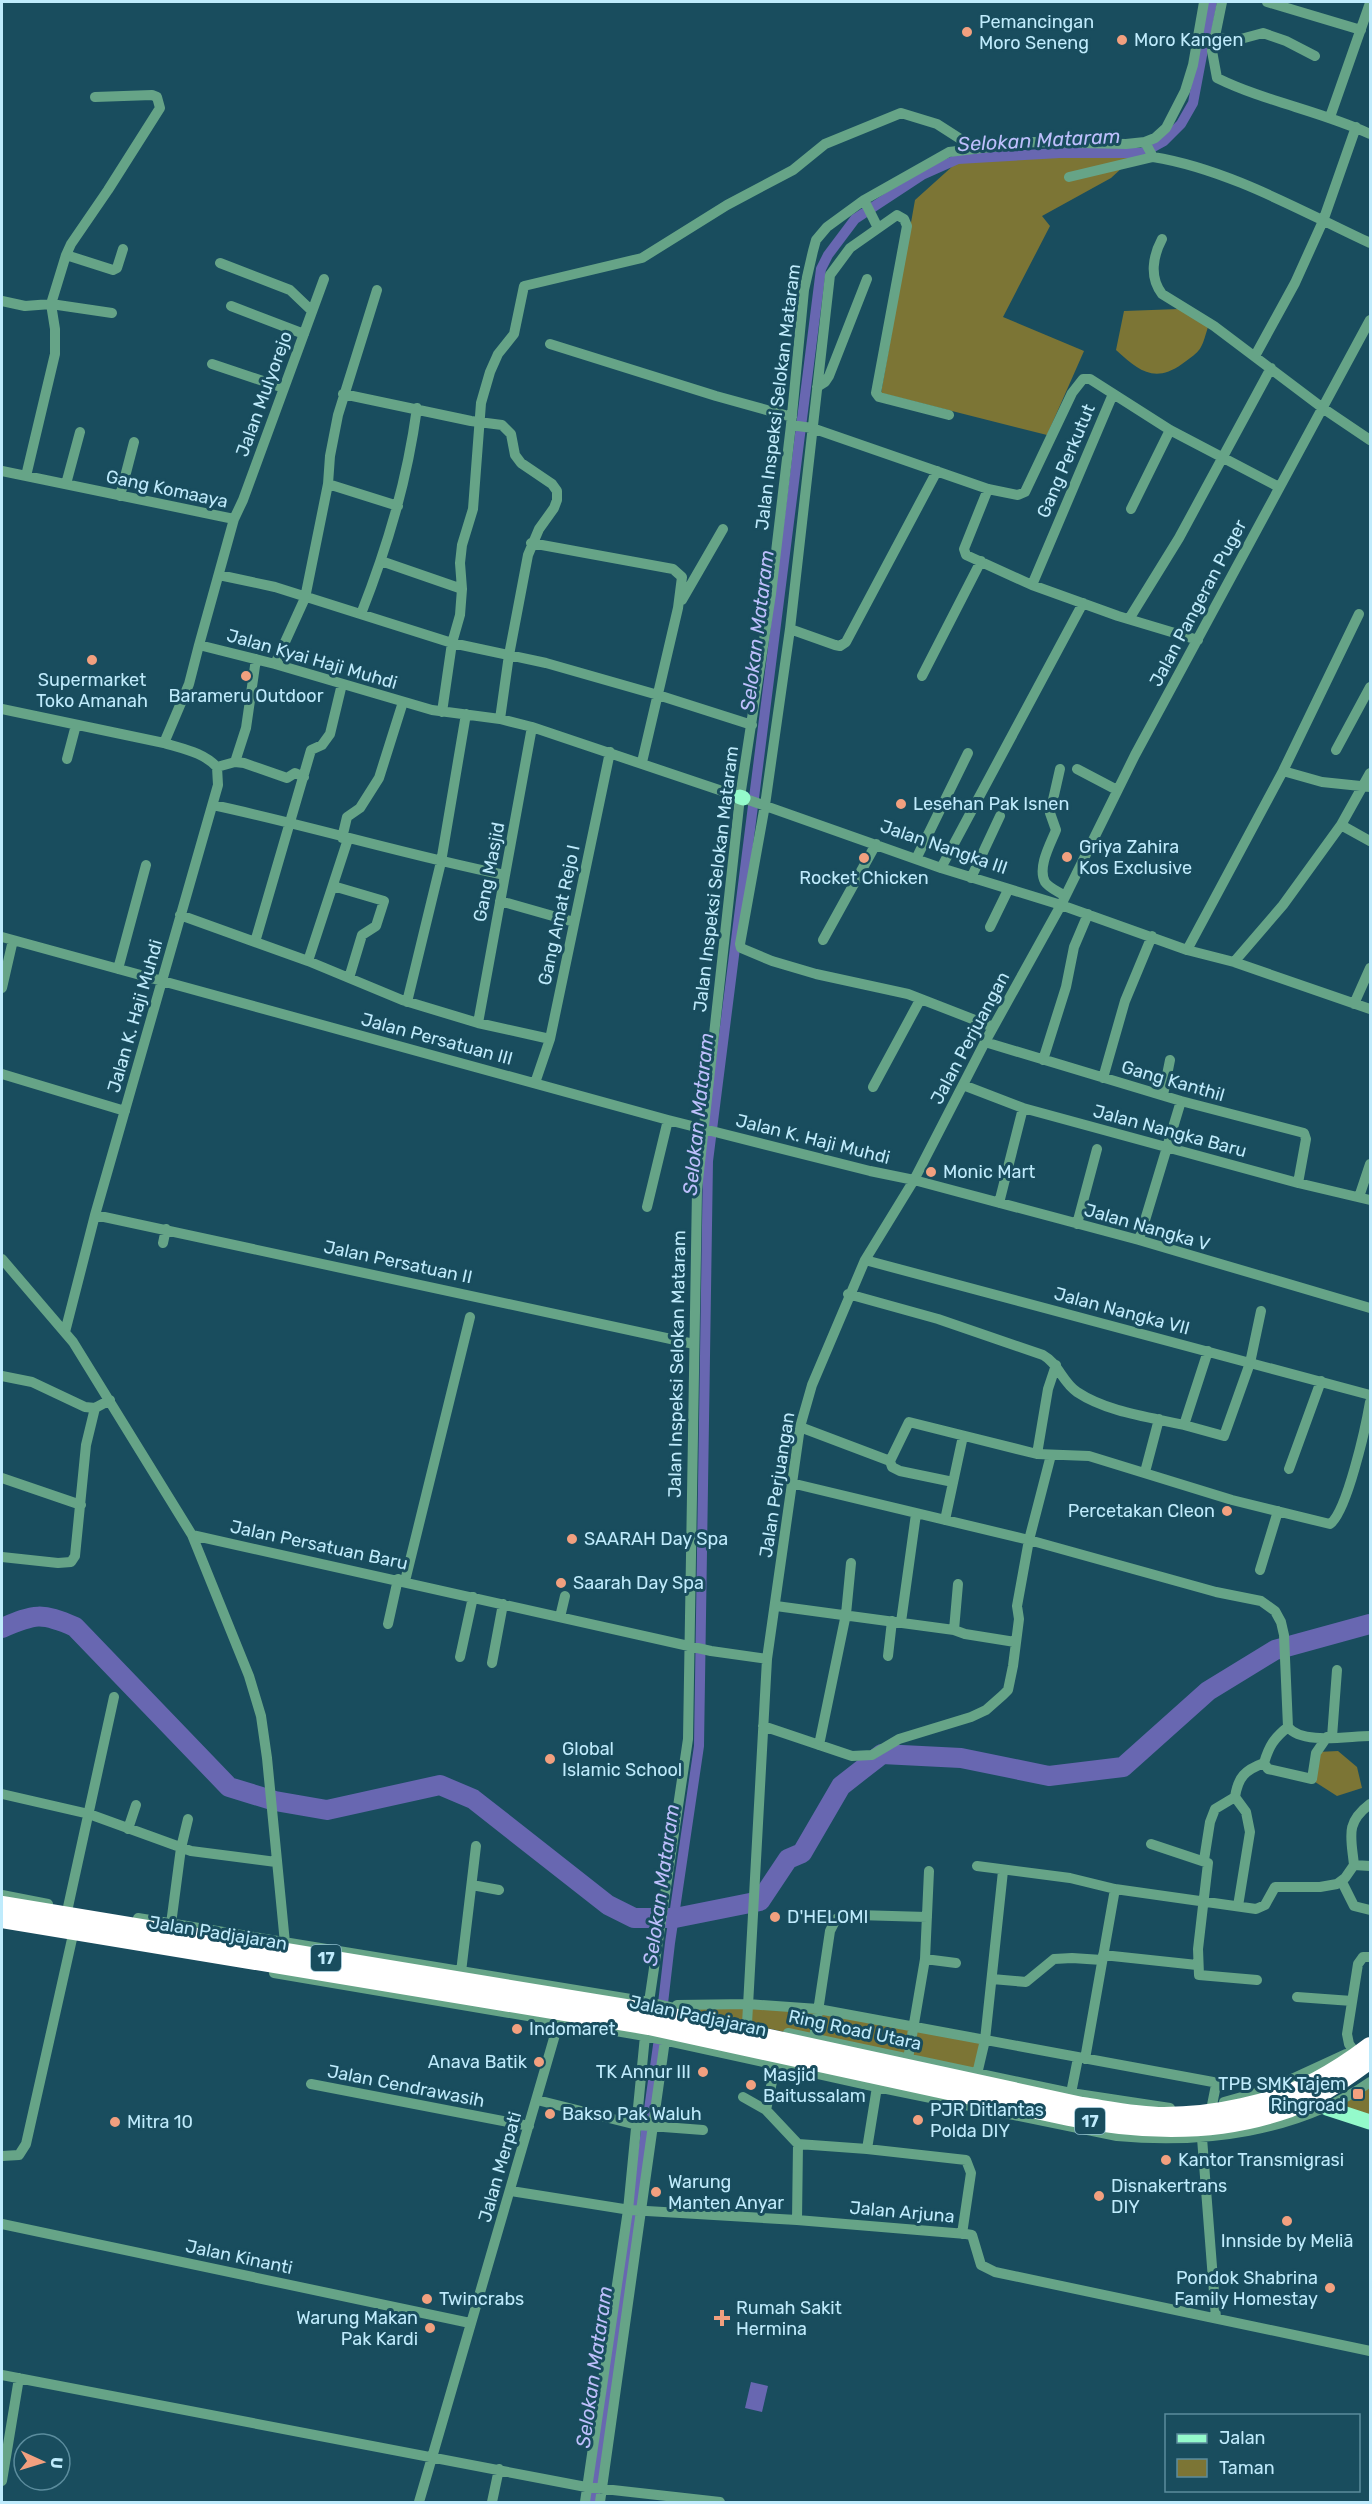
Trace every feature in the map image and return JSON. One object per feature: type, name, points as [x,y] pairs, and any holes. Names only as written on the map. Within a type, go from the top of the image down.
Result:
[{"type":"highway","name":"Jalan Padjajaran","points":[[2,1905],[499,1982],[566,2011]]},
{"type":"highway","name":"Jalan Padjajaran","points":[[2,1919],[566,2011],[595,2010],[1023,2088],[1082,2106],[1163,2116],[1191,2115],[1234,2108],[1275,2097],[1316,2081],[1362,2048]]},
{"type":"highway","name":"Jalan Padjajaran","points":[[658,2021],[822,2069],[1121,2126],[1162,2128],[1237,2122],[1279,2112],[1318,2094],[1371,2060]]},
{"type":"main road","points":[[1327,2108],[1371,2122]]},
{"type":"street","points":[[1204,2],[1204,49],[1217,78],[1250,92],[1330,117],[1371,134]]},
{"type":"street","points":[[1149,150],[1155,138],[1166,128],[1182,100],[1204,49],[1215,38],[1222,2]]},
{"type":"street","points":[[1267,2],[1366,26]]},
{"type":"street","points":[[1330,117],[1366,26],[1371,3]]},
{"type":"street","points":[[1215,38],[1237,40],[1263,33],[1286,40],[1315,56]]},
{"type":"street","points":[[26,476],[55,354],[55,329],[51,304],[66,255],[159,108],[157,97],[152,95],[95,97]]},
{"type":"street","points":[[442,712],[452,644],[460,615],[462,589],[460,563],[462,545],[473,509],[481,403],[498,354],[514,334],[524,286],[642,258],[727,205],[793,170],[825,144],[901,113],[937,124],[976,149]]},
{"type":"street","points":[[1255,356],[1295,283],[1323,221],[1356,127]]},
{"type":"street","name":"Jalan Inspeksi Selokan Mataram","points":[[585,2502],[595,2488],[634,2211],[658,2021],[688,1739],[693,1647],[697,1191],[710,1130],[742,798],[793,423],[804,290],[816,240],[827,227],[949,152],[1033,142],[1149,150]]},
{"type":"street","points":[[1069,177],[1149,150],[1187,162],[1371,243]]},
{"type":"street","points":[[865,202],[877,225]]},
{"type":"street","points":[[949,415],[882,398],[876,394],[907,226],[904,219],[897,215],[877,225],[850,248],[830,275],[790,629],[740,946],[794,967],[844,981],[901,992],[993,1027]]},
{"type":"street","points":[[1162,239],[1155,251],[1153,268],[1158,289],[1162,294],[1214,326],[1324,409],[1371,440]]},
{"type":"street","points":[[66,255],[113,270],[117,268],[123,249]]},
{"type":"street","points":[[220,263],[290,290],[312,311]]},
{"type":"street","name":"Jalan Mulyorejo","points":[[234,519],[324,279]]},
{"type":"street","points":[[817,387],[829,376],[854,320],[867,279]]},
{"type":"street","points":[[275,664],[305,598],[343,394],[377,290]]},
{"type":"street","points":[[2,301],[25,306],[51,304],[112,313]]},
{"type":"street","points":[[231,306],[304,334]]},
{"type":"street","name":"Jalan Pangeran Puger","points":[[1063,901],[1117,790],[1279,487],[1366,339],[1371,320]]},
{"type":"street","points":[[550,344],[716,396],[988,489],[1018,495],[1024,492],[1072,393],[1083,379],[1090,379],[1113,394]]},
{"type":"street","points":[[212,364],[284,388]]},
{"type":"street","points":[[1129,619],[1179,538],[1270,368]]},
{"type":"street","points":[[343,394],[506,427],[511,434],[515,455],[521,464],[552,483],[557,491],[554,508],[531,543],[509,655],[500,719]]},
{"type":"street","name":"Gang Perkutut","points":[[1032,585],[1113,394],[1170,430],[1279,487]]},
{"type":"street","points":[[361,614],[398,506],[410,459],[417,408]]},
{"type":"street","points":[[1131,509],[1170,430]]},
{"type":"street","points":[[66,484],[80,432]]},
{"type":"street","points":[[120,496],[134,442]]},
{"type":"street","name":"Gang Komaaya","points":[[2,471],[234,519],[200,645]]},
{"type":"street","points":[[790,629],[834,645],[840,646],[846,642],[938,471]]},
{"type":"street","points":[[328,484],[398,506]]},
{"type":"street","points":[[988,489],[964,549],[966,555],[1032,585],[1198,640]]},
{"type":"street","points":[[678,608],[723,529]]},
{"type":"street","points":[[531,543],[673,569],[681,577],[678,608],[642,762]]},
{"type":"street","points":[[381,561],[462,589]]},
{"type":"street","points":[[922,676],[981,561]]},
{"type":"street","points":[[219,575],[275,587],[452,644],[546,663],[658,694],[752,725]]},
{"type":"street","points":[[941,868],[1083,603]]},
{"type":"street","points":[[1187,950],[1284,771],[1359,614]]},
{"type":"street","name":"Jalan Kyai Haji Muhdi","points":[[164,743],[189,684],[200,645],[442,712],[500,719],[532,727],[642,762]]},
{"type":"street","points":[[235,762],[246,728],[256,659]]},
{"type":"street","points":[[255,942],[311,750],[322,745],[330,734],[342,684]]},
{"type":"street","points":[[1336,750],[1371,687]]},
{"type":"street","points":[[308,961],[333,886],[345,839],[347,817],[360,808],[379,778],[403,702]]},
{"type":"street","points":[[2,709],[164,743],[201,754],[217,767],[235,762],[287,778],[295,773],[304,777]]},
{"type":"street","points":[[407,1002],[441,862],[466,714]]},
{"type":"street","points":[[67,759],[76,725]]},
{"type":"street","name":"Gang Masjid","points":[[478,1023],[532,727]]},
{"type":"street","name":"Gang Amat Rejo I","points":[[535,1083],[550,1039],[610,752]]},
{"type":"street","points":[[916,859],[968,753]]},
{"type":"street","name":"Jalan Nangka III","points":[[642,762],[941,868],[1008,890],[1063,901],[1088,914],[1187,950],[1234,962],[1371,1009]]},
{"type":"street","name":"Jalan K. Haji Muhdi","points":[[65,1332],[95,1215],[213,805],[218,785],[217,767]]},
{"type":"street","points":[[1060,769],[1050,813],[1056,830],[1045,859],[1043,876],[1047,884],[1063,901]]},
{"type":"street","points":[[1077,769],[1117,790]]},
{"type":"street","points":[[1284,771],[1322,782],[1366,787]]},
{"type":"street","points":[[1234,962],[1283,905],[1341,825],[1366,787],[1371,773]]},
{"type":"street","points":[[213,805],[291,822],[345,839],[505,875]]},
{"type":"street","points":[[971,878],[1000,816]]},
{"type":"street","points":[[1341,825],[1371,841]]},
{"type":"street","points":[[823,940],[876,844]]},
{"type":"street","points":[[118,969],[146,865]]},
{"type":"street","points":[[333,886],[384,901],[376,926],[362,934],[349,978]]},
{"type":"street","points":[[990,927],[1008,890]]},
{"type":"street","points":[[500,901],[574,922]]},
{"type":"street","name":"Jalan Perjuangan","points":[[747,2024],[767,1659],[800,1427],[812,1385],[848,1294],[865,1260],[914,1180],[993,1027],[1063,901]]},
{"type":"street","points":[[1043,1060],[1066,987],[1074,947],[1088,914]]},
{"type":"street","points":[[180,915],[308,961],[407,1002],[478,1023],[550,1039]]},
{"type":"street","points":[[1103,1078],[1125,1001],[1152,936]]},
{"type":"street","name":"Jalan Persatuan III","points":[[2,937],[710,1130]]},
{"type":"street","points":[[2,988],[13,940]]},
{"type":"street","points":[[1354,1004],[1371,968]]},
{"type":"street","points":[[873,1087],[920,1000]]},
{"type":"street","name":"Gang Kanthil","points":[[985,1042],[1181,1101],[1304,1132],[1306,1139],[1298,1183]]},
{"type":"street","points":[[1163,1095],[1170,1060]]},
{"type":"street","points":[[2,1074],[125,1111]]},
{"type":"street","name":"Jalan Nangka Baru","points":[[963,1085],[1023,1108],[1298,1183],[1371,1200]]},
{"type":"street","points":[[1139,1240],[1181,1101]]},
{"type":"street","points":[[999,1203],[1023,1108]]},
{"type":"street","points":[[647,1207],[668,1120]]},
{"type":"street","name":"Jalan K. Haji Muhdi","points":[[710,1130],[914,1180]]},
{"type":"street","points":[[1077,1224],[1097,1149]]},
{"type":"street","points":[[1359,1197],[1371,1164]]},
{"type":"street","name":"Jalan Nangka V","points":[[914,1180],[1139,1240],[1371,1308]]},
{"type":"street","name":"Jalan Persatuan II","points":[[95,1215],[694,1344]]},
{"type":"street","points":[[163,1243],[166,1229]]},
{"type":"street","points":[[2,1259],[65,1332],[110,1400],[192,1535],[249,1676],[261,1716],[285,1942]]},
{"type":"street","name":"Jalan Nangka VII","points":[[865,1260],[1371,1395]]},
{"type":"street","points":[[848,1294],[938,1319],[1043,1355],[1056,1365],[1065,1383],[1091,1401],[1225,1435],[1250,1363],[1261,1311]]},
{"type":"street","points":[[388,1624],[402,1580],[470,1317]]},
{"type":"street","points":[[1184,1425],[1208,1351]]},
{"type":"street","points":[[1037,1454],[1048,1389],[1056,1365]]},
{"type":"street","points":[[2,1376],[32,1382],[85,1407],[95,1408],[110,1400]]},
{"type":"street","points":[[1290,1469],[1321,1382]]},
{"type":"street","points":[[890,1461],[909,1422],[1037,1454],[1089,1456],[1232,1500],[1328,1524],[1333,1523],[1359,1454],[1371,1402]]},
{"type":"street","points":[[2,1557],[58,1563],[71,1562],[75,1556],[86,1445],[95,1408]]},
{"type":"street","points":[[1145,1472],[1159,1419]]},
{"type":"street","points":[[800,1427],[890,1461],[894,1469],[953,1482]]},
{"type":"street","points":[[945,1520],[963,1436]]},
{"type":"street","points":[[763,1726],[852,1756],[872,1755],[899,1739],[971,1717],[986,1710],[1008,1690],[1019,1619],[1017,1606],[1029,1540],[1052,1455]]},
{"type":"street","points":[[2,1478],[81,1505]]},
{"type":"street","points":[[791,1483],[1029,1540],[1216,1592],[1261,1601],[1275,1611],[1281,1622],[1287,1665],[1288,1727],[1293,1734],[1329,1737],[1371,1736]]},
{"type":"street","points":[[1260,1570],[1278,1510]]},
{"type":"street","points":[[888,1656],[916,1514]]},
{"type":"street","name":"Jalan Persatuan Baru","points":[[192,1535],[402,1580],[711,1651],[767,1659]]},
{"type":"street","points":[[819,1745],[846,1614],[851,1563]]},
{"type":"street","points":[[954,1630],[958,1584]]},
{"type":"street","points":[[561,1617],[565,1596]]},
{"type":"street","points":[[460,1657],[473,1597]]},
{"type":"street","points":[[492,1663],[503,1604]]},
{"type":"street","points":[[776,1606],[954,1630],[965,1634],[1015,1642]]},
{"type":"street","points":[[1264,1763],[1268,1769],[1312,1779],[1316,1753],[1329,1737],[1337,1670]]},
{"type":"street","points":[[68,1907],[114,1697]]},
{"type":"street","points":[[1264,1763],[1273,1739],[1288,1727]]},
{"type":"street","points":[[1238,1906],[1250,1832],[1246,1812],[1235,1797],[1237,1784],[1249,1768],[1264,1763]]},
{"type":"street","points":[[2,1794],[89,1814],[181,1848],[276,1862]]},
{"type":"street","points":[[1204,1860],[1215,1809],[1235,1797]]},
{"type":"street","points":[[976,1866],[1070,1878],[1114,1889],[1256,1909],[1263,1907],[1272,1888],[1278,1886],[1320,1887],[1342,1882],[1354,1865],[1351,1836],[1353,1821],[1357,1814],[1371,1804]]},
{"type":"street","points":[[128,1829],[136,1805]]},
{"type":"street","points":[[171,1924],[181,1848],[188,1819]]},
{"type":"street","points":[[1151,1844],[1176,1854],[1204,1860],[1208,1865],[1197,1965],[1199,1975],[1257,1980]]},
{"type":"street","points":[[461,1972],[476,1846]]},
{"type":"street","points":[[1354,1865],[1371,1866]]},
{"type":"street","points":[[908,2059],[925,1959],[929,1871]]},
{"type":"street","points":[[977,2074],[985,2040],[1003,1871]]},
{"type":"street","points":[[1342,1882],[1354,1906],[1371,1910]]},
{"type":"street","points":[[472,1886],[500,1890]]},
{"type":"street","points":[[1071,2093],[1082,2058],[1103,1957],[1114,1889]]},
{"type":"street","name":"Ring Road Utara","points":[[2,1895],[461,1972],[658,2021],[776,2063],[822,2069],[877,2087],[1117,2136],[1152,2139],[1202,2138],[1278,2123],[1327,2108],[1371,2082]]},
{"type":"street","points":[[814,2038],[830,1931],[836,1919],[857,1915],[927,1917]]},
{"type":"street","name":"Ring Road Utara","points":[[2,1928],[566,2011],[658,2021],[747,2024],[977,2074],[1023,2088],[1164,2108],[1212,2105],[1270,2089],[1362,2048],[1371,2039]]},
{"type":"street","points":[[2,2156],[19,2155],[26,2144],[72,1939]]},
{"type":"street","points":[[992,1979],[1026,1982],[1049,1963],[1058,1959],[1103,1957],[1197,1965]]},
{"type":"street","points":[[1362,2048],[1349,2044],[1347,2034],[1358,1964],[1363,1957],[1371,1957]]},
{"type":"street","points":[[925,1959],[956,1963]]},
{"type":"street","points":[[1297,1997],[1352,2001]]},
{"type":"street","points":[[658,2021],[679,2004],[748,2004],[818,2009],[1213,2082],[1216,2085],[1212,2105]]},
{"type":"street","name":"Jalan Merpati","points":[[419,2502],[470,2322],[566,2011]]},
{"type":"street","name":"Jalan Inspeksi Selokan Mataram","points":[[645,2125],[658,2021]]},
{"type":"street","points":[[766,2110],[776,2063]]},
{"type":"street","name":"Jalan Cendrawasih","points":[[311,2084],[529,2127]]},
{"type":"street","points":[[867,2149],[877,2087]]},
{"type":"street","points":[[743,2097],[766,2110],[798,2144],[966,2160],[971,2173],[962,2234]]},
{"type":"street","points":[[537,2100],[645,2125],[703,2130]]},
{"type":"street","points":[[1202,2138],[1215,2318],[1371,2351]]},
{"type":"street","points":[[797,2220],[798,2144]]},
{"type":"street","name":"Jalan Arjuna","points":[[511,2191],[634,2211],[797,2220],[972,2235],[981,2265],[994,2272],[1215,2318]]},
{"type":"street","name":"Jalan Inspeksi Selokan Mataram","points":[[600,2502],[595,2488],[610,2345],[634,2211]]},
{"type":"street","name":"Jalan Kinanti","points":[[2,2224],[470,2322]]},
{"type":"street","points":[[2,2374],[595,2488],[720,2502]]},
{"type":"street","points":[[2,2481],[19,2378]]},
{"type":"street","points":[[492,2502],[499,2469]]},
{"type":"green space","points":[[1135,156],[1111,178],[1042,216],[1050,226],[1003,317],[1084,351],[1047,435],[881,393],[915,200],[955,164],[977,159]]},
{"type":"green space","points":[[1179,309],[1208,327],[1200,349],[1182,364],[1172,370],[1155,374],[1139,368],[1116,350],[1124,311]]},
{"type":"green space","points":[[1338,1751],[1357,1767],[1362,1788],[1337,1796],[1312,1780],[1317,1752]]},
{"type":"green space","points":[[671,2007],[818,2009],[985,2040],[977,2074]]},
{"type":"green space","points":[[1370,2082],[1370,2120],[1334,2107]]},
{"type":"shaded area","points":[[751,2382],[768,2386],[762,2412],[745,2408]]},
{"type":"waterway","name":"Selokan Mataram","points":[[662,2012],[699,1746],[708,1161],[821,269],[828,255],[855,219],[922,175],[958,159],[1060,153],[1142,153],[1164,141],[1181,124],[1193,103],[1212,2]]},
{"type":"waterway","points":[[2,1628],[38,1617],[54,1619],[75,1627],[229,1787],[275,1801],[327,1810],[440,1785],[473,1799],[608,1905],[634,1918],[675,1918],[760,1901],[788,1859],[802,1853],[841,1786],[882,1754],[961,1758],[1049,1776],[1123,1767],[1208,1691],[1275,1650],[1370,1624]]},
{"type":"waterway","name":"Selokan Mataram","points":[[594,2502],[660,2031]]},
{"type":"place","name":"Pemancingan Moro Seneng","points":[[967,32]]},
{"type":"place","name":"Moro Kangen","points":[[1122,40]]},
{"type":"place","name":"Supermarket Toko Amanah","points":[[92,660]]},
{"type":"place","name":"Barameru Outdoor","points":[[246,676]]},
{"type":"place","name":"Lesehan Pak Isnen","points":[[901,804]]},
{"type":"place","name":"Griya Zahira Kos Exclusive","points":[[1067,857]]},
{"type":"place","name":"Rocket Chicken","points":[[864,858]]},
{"type":"place","name":"Monic Mart","points":[[931,1172]]},
{"type":"place","name":"Percetakan Cleon","points":[[1227,1511]]},
{"type":"place","name":"SAARAH Day Spa","points":[[572,1539]]},
{"type":"place","name":"Saarah Day Spa","points":[[561,1583]]},
{"type":"place","name":"Global Islamic School","points":[[550,1759]]},
{"type":"place","name":"D'HELOMI","points":[[775,1917]]},
{"type":"place","name":"Indomaret","points":[[517,2029]]},
{"type":"place","name":"Anava Batik","points":[[539,2062]]},
{"type":"place","name":"TK Annur III","points":[[703,2072]]},
{"type":"place","name":"Masjid Baitussalam","points":[[751,2085]]},
{"type":"place","name":"TPB SMK Tajem Ringroad","points":[[1358,2094]]},
{"type":"place","name":"Bakso Pak Waluh","points":[[550,2114]]},
{"type":"place","name":"PJR Ditlantas Polda DIY","points":[[918,2120]]},
{"type":"place","name":"Mitra 10","points":[[115,2122]]},
{"type":"place","name":"Kantor Transmigrasi","points":[[1166,2160]]},
{"type":"place","name":"Warung Manten Anyar","points":[[656,2192]]},
{"type":"place","name":"Disnakertrans DIY","points":[[1099,2196]]},
{"type":"place","name":"Innside by Meliã","points":[[1287,2221]]},
{"type":"place","name":"Pondok Shabrina Family Homestay","points":[[1330,2288]]},
{"type":"place","name":"Twincrabs","points":[[427,2299]]},
{"type":"place","name":"Rumah Sakit Hermina","points":[[722,2318]]},
{"type":"place","name":"Warung Makan Pak Kardi","points":[[430,2328]]}]
